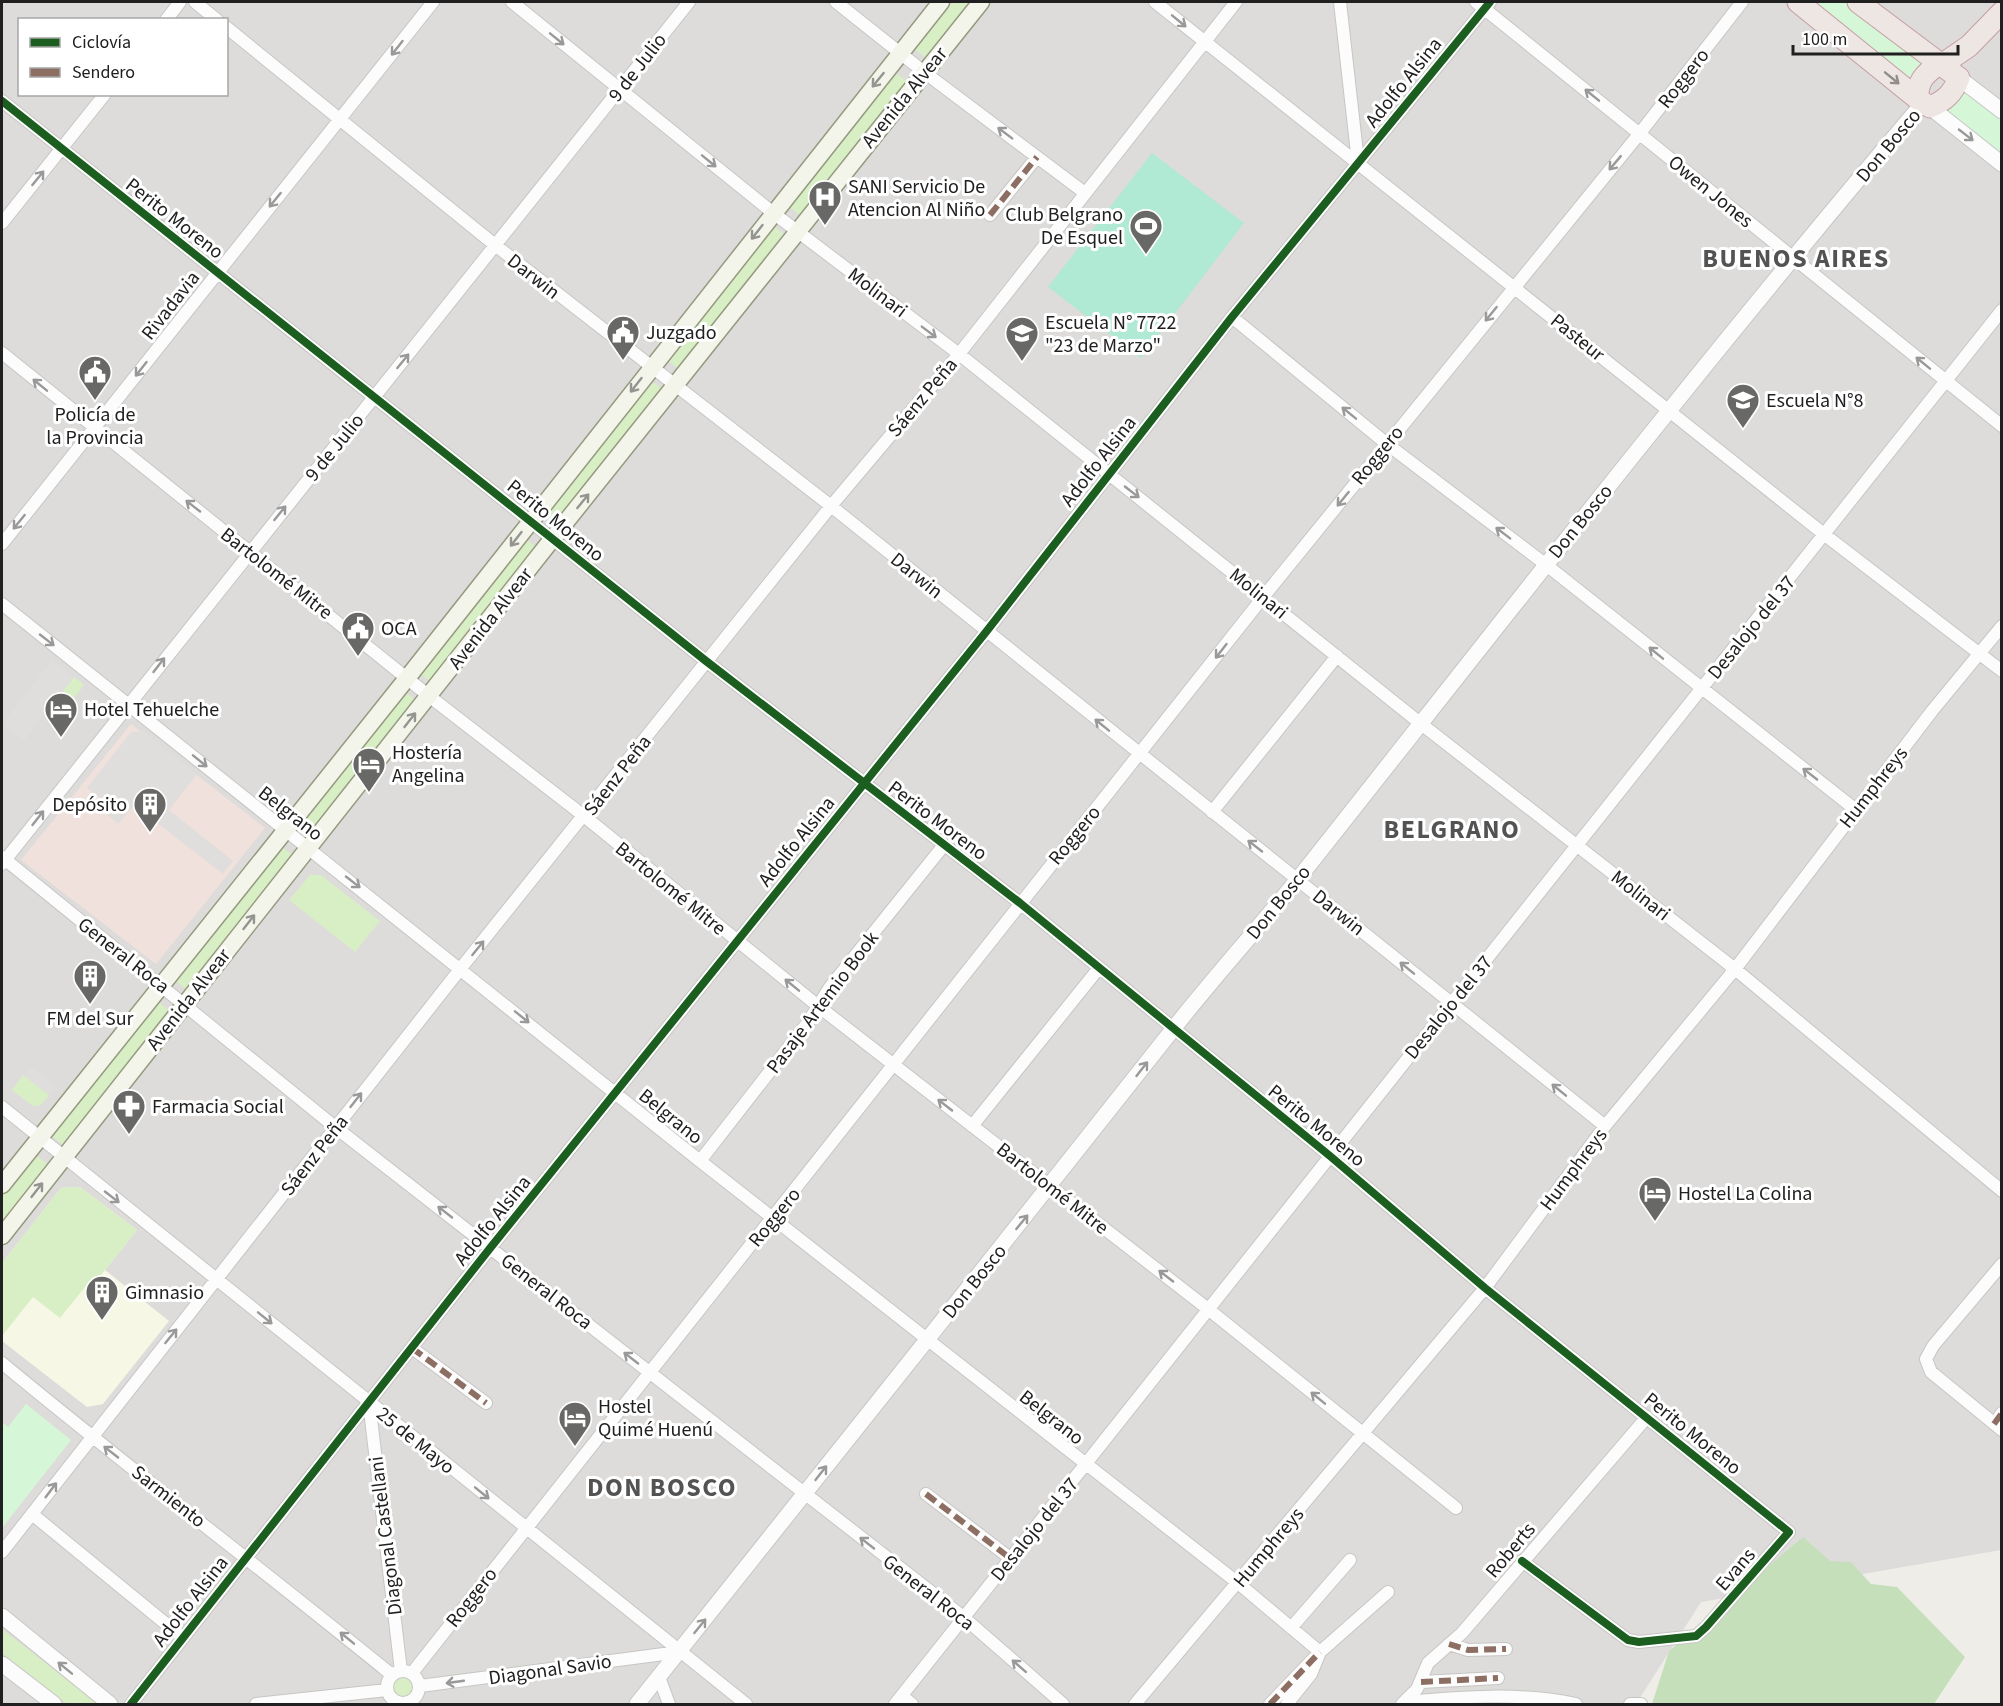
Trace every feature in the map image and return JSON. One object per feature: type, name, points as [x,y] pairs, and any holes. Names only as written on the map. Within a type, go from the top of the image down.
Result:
[{"type":"highway","points":[[1798,2],[1924,103],[1942,102],[1950,95],[1949,71]]},
{"type":"highway","points":[[1858,2],[1949,71]]},
{"type":"highway","points":[[1924,103],[1918,86],[1924,76],[1949,71],[2001,12]]},
{"type":"main road","name":"Avenida Alvear","points":[[2,1185],[408,677],[772,212],[941,2]]},
{"type":"main road","name":"Avenida Alvear","points":[[2,1236],[553,538],[981,2]]},
{"type":"street","points":[[168,18],[180,2]]},
{"type":"street","points":[[195,2],[215,18]]},
{"type":"street","name":"Rivadavia","points":[[2,544],[433,2]]},
{"type":"street","name":"Molinari","points":[[512,2],[772,212],[958,354],[1264,596],[1420,723],[1735,969],[2001,1191]]},
{"type":"street","name":"9 de Julio","points":[[3,860],[689,2]]},
{"type":"street","points":[[836,2],[924,72],[1085,193]]},
{"type":"street","name":"Pasteur","points":[[1155,2],[1514,285],[1669,411],[1826,535],[1980,652],[2001,671]]},
{"type":"street","name":"Sáenz Peña","points":[[2,1552],[90,1436],[461,968],[831,506],[958,354],[1203,40],[1236,2]]},
{"type":"street","points":[[1340,2],[1358,162]]},
{"type":"street","name":"Roggero","points":[[402,1673],[525,1527],[774,1218],[1264,596],[1514,285],[1640,133],[1742,2]]},
{"type":"street","name":"Adolfo Alsina","points":[[131,1704],[491,1247],[986,632],[1108,473],[1484,4]]},
{"type":"street","name":"Owen Jones","points":[[1484,4],[2001,426]]},
{"type":"street","name":"Darwin","points":[[228,29],[495,245],[831,506],[1605,1126]]},
{"type":"street","points":[[1949,71],[2001,111]]},
{"type":"street","points":[[2,223],[103,96]]},
{"type":"street","name":"Perito Moreno","points":[[2,101],[531,520],[706,662],[1020,903],[1330,1156],[1485,1288],[1789,1532]]},
{"type":"street","points":[[1924,103],[2001,164]]},
{"type":"street","name":"Don Bosco","points":[[637,1704],[926,1339],[1051,1186],[1173,1029],[1298,879],[1545,564],[1792,257],[1924,103]]},
{"type":"street","points":[[990,215],[1037,157]]},
{"type":"street","name":"Desalojo del 37","points":[[898,1700],[962,1616],[1086,1466],[1451,1003],[1826,535],[2001,310]]},
{"type":"street","points":[[1232,317],[1387,444],[1545,564],[1856,810]]},
{"type":"street","name":"Bartolomé Mitre","points":[[2,353],[429,696],[584,816],[818,1006],[1208,1309],[1456,1508]]},
{"type":"street","name":"Belgrano","points":[[2,603],[700,1161],[1238,1583],[1320,1652]]},
{"type":"street","name":"Humphreys","points":[[1135,1704],[1364,1435],[1485,1288],[1605,1126],[1735,969],[1856,810],[2001,626]]},
{"type":"street","points":[[1212,812],[1337,656]]},
{"type":"street","name":"Pasaje Artemio Book","points":[[700,1161],[830,987],[944,845]]},
{"type":"street","name":"General Roca","points":[[3,860],[185,1003],[335,1127],[962,1616],[1063,1704]]},
{"type":"street","points":[[972,1126],[1100,968]]},
{"type":"street","name":"25 de Mayo","points":[[2,1107],[746,1704]]},
{"type":"street","points":[[2001,1264],[1926,1359],[1931,1372],[1998,1427],[2001,1413]]},
{"type":"street","points":[[412,1348],[486,1403]]},
{"type":"street","name":"Sarmiento","points":[[2,1363],[90,1436],[402,1673]]},
{"type":"street","name":"Diagonal Castellani","points":[[369,1402],[402,1673]]},
{"type":"street","name":"Roberts","points":[[1403,1703],[1421,1682],[1428,1663],[1462,1633],[1647,1417]]},
{"type":"street","points":[[926,1494],[1010,1558]]},
{"type":"street","points":[[32,1514],[182,1637]]},
{"type":"street","name":"Evans","points":[[1522,1561],[1628,1640],[1639,1642],[1696,1636],[1789,1532]]},
{"type":"street","points":[[1291,1628],[1350,1560]]},
{"type":"street","points":[[1270,1704],[1308,1662],[1388,1592]]},
{"type":"street","points":[[2,1616],[110,1704]]},
{"type":"street","points":[[1449,1644],[1468,1650],[1506,1648]]},
{"type":"street","name":"Diagonal Savio","points":[[418,1691],[679,1652]]},
{"type":"street","points":[[1287,1704],[1311,1674],[1320,1652]]},
{"type":"street","points":[[2,1664],[54,1704]]},
{"type":"street","points":[[389,1698],[402,1673],[428,1704]]},
{"type":"street","points":[[659,1677],[669,1704]]},
{"type":"street","points":[[1421,1682],[1498,1678]]},
{"type":"street","points":[[256,1704],[389,1698],[406,1704],[418,1691]]},
{"type":"street","points":[[1403,1703],[1485,1698],[1540,1699],[1576,1704]]},
{"type":"street","points":[[898,1700],[912,1704]]},
{"type":"street","points":[[1630,1704],[1641,1704]]},
{"type":"shaded area","points":[[2,2],[2001,2],[2001,1550],[1701,1602],[1636,1704],[2,1704]]},
{"type":"shaded area","points":[[52,660],[74,677],[24,741],[2,724]]},
{"type":"shaded area","points":[[131,724],[265,828],[156,964],[21,860]]},
{"type":"shaded area","points":[[143,731],[197,774],[169,810],[233,861],[223,874],[134,805],[118,824],[105,813],[110,806],[87,788],[131,732]]},
{"type":"shaded area","points":[[31,1066],[56,1086],[49,1095],[23,1075]]},
{"type":"shaded area","points":[[80,1187],[137,1230],[105,1270],[169,1321],[103,1404],[87,1407],[2,1341],[2,1263],[61,1188]]},
{"type":"green space","points":[[953,2],[977,2],[930,61],[915,49]]},
{"type":"green space","points":[[1810,2],[1851,2],[1926,61],[1914,81],[1907,80]]},
{"type":"green space","points":[[893,71],[908,82],[802,217],[787,205]]},
{"type":"green space","points":[[1965,89],[2001,118],[2001,154],[1947,111]]},
{"type":"green space","name":"Club Belgrano De Esquel","points":[[1152,153],[1244,223],[1141,358],[1048,287]]},
{"type":"green space","points":[[770,223],[785,235],[679,369],[664,358]]},
{"type":"green space","points":[[649,379],[664,390],[558,524],[543,513]]},
{"type":"green space","points":[[524,537],[538,549],[432,683],[417,671]]},
{"type":"green space","points":[[74,677],[84,685],[62,713],[52,705]]},
{"type":"green space","points":[[402,690],[417,701],[310,835],[296,824]]},
{"type":"green space","points":[[279,845],[294,856],[188,991],[173,979]]},
{"type":"green space","points":[[310,875],[321,875],[380,921],[355,952],[289,900]]},
{"type":"green space","points":[[156,1000],[171,1012],[64,1146],[50,1134]]},
{"type":"green space","points":[[23,1075],[49,1095],[41,1105],[33,1106],[12,1090]]},
{"type":"green space","points":[[34,1154],[49,1165],[2,1225],[2,1195]]},
{"type":"green space","points":[[80,1187],[137,1230],[93,1285],[89,1282],[60,1318],[33,1297],[2,1336],[2,1263],[61,1188]]},
{"type":"green space","points":[[26,1404],[71,1440],[2,1528],[2,1422],[8,1427]]},
{"type":"green space","points":[[1803,1537],[1830,1561],[1851,1562],[1871,1584],[1897,1587],[1965,1657],[1934,1704],[1652,1704],[1669,1651]]},
{"type":"green space","points":[[2,1629],[98,1704],[67,1704],[2,1653]]},
{"type":"green space","points":[[403,1676],[411,1679],[414,1687],[411,1695],[403,1698],[395,1695],[392,1687],[395,1679]]},
{"type":"marked path","points":[[990,215],[1037,157]]},
{"type":"marked path","points":[[412,1348],[486,1403]]},
{"type":"marked path","points":[[1994,1424],[2002,1413]]},
{"type":"marked path","points":[[926,1494],[1010,1558]]},
{"type":"marked path","points":[[1449,1644],[1468,1650],[1506,1649]]},
{"type":"marked path","points":[[1270,1704],[1320,1652]]},
{"type":"marked path","points":[[1421,1682],[1498,1678]]},
{"type":"cycle path","points":[[131,1704],[491,1247],[986,632],[1232,317],[1490,2]]},
{"type":"cycle path","points":[[2,101],[706,661],[1020,903],[1330,1156],[1485,1288],[1789,1532],[1696,1636],[1639,1642],[1628,1640],[1522,1561]]},
{"type":"place","name":"SANI Servicio De Atencion Al Niño","points":[[825,226]]},
{"type":"place","name":"Club Belgrano De Esquel","points":[[1146,255]]},
{"type":"place","name":"Juzgado","points":[[623,361]]},
{"type":"place","name":"Escuela N° 7722 \"23 de Marzo\"","points":[[1022,362]]},
{"type":"place","name":"Policía de la Provincia","points":[[95,401]]},
{"type":"place","name":"Escuela N°8","points":[[1743,429]]},
{"type":"place","name":"OCA","points":[[358,657]]},
{"type":"place","name":"Hotel Tehuelche","points":[[61,738]]},
{"type":"place","name":"Hostería Angelina","points":[[369,793]]},
{"type":"place","name":"Depósito","points":[[150,833]]},
{"type":"place","name":"FM del Sur","points":[[90,1005]]},
{"type":"place","name":"Farmacia Social","points":[[129,1135]]},
{"type":"place","name":"Hostel La Colina","points":[[1655,1222]]},
{"type":"place","name":"Gimnasio","points":[[102,1321]]},
{"type":"place","name":"Hostel Quimé Huenú","points":[[575,1447]]},
{"type":"district","name":"BUENOS AIRES","points":[[1796,258]]},
{"type":"district","name":"BELGRANO","points":[[1452,829]]},
{"type":"district","name":"DON BOSCO","points":[[662,1487]]}]
